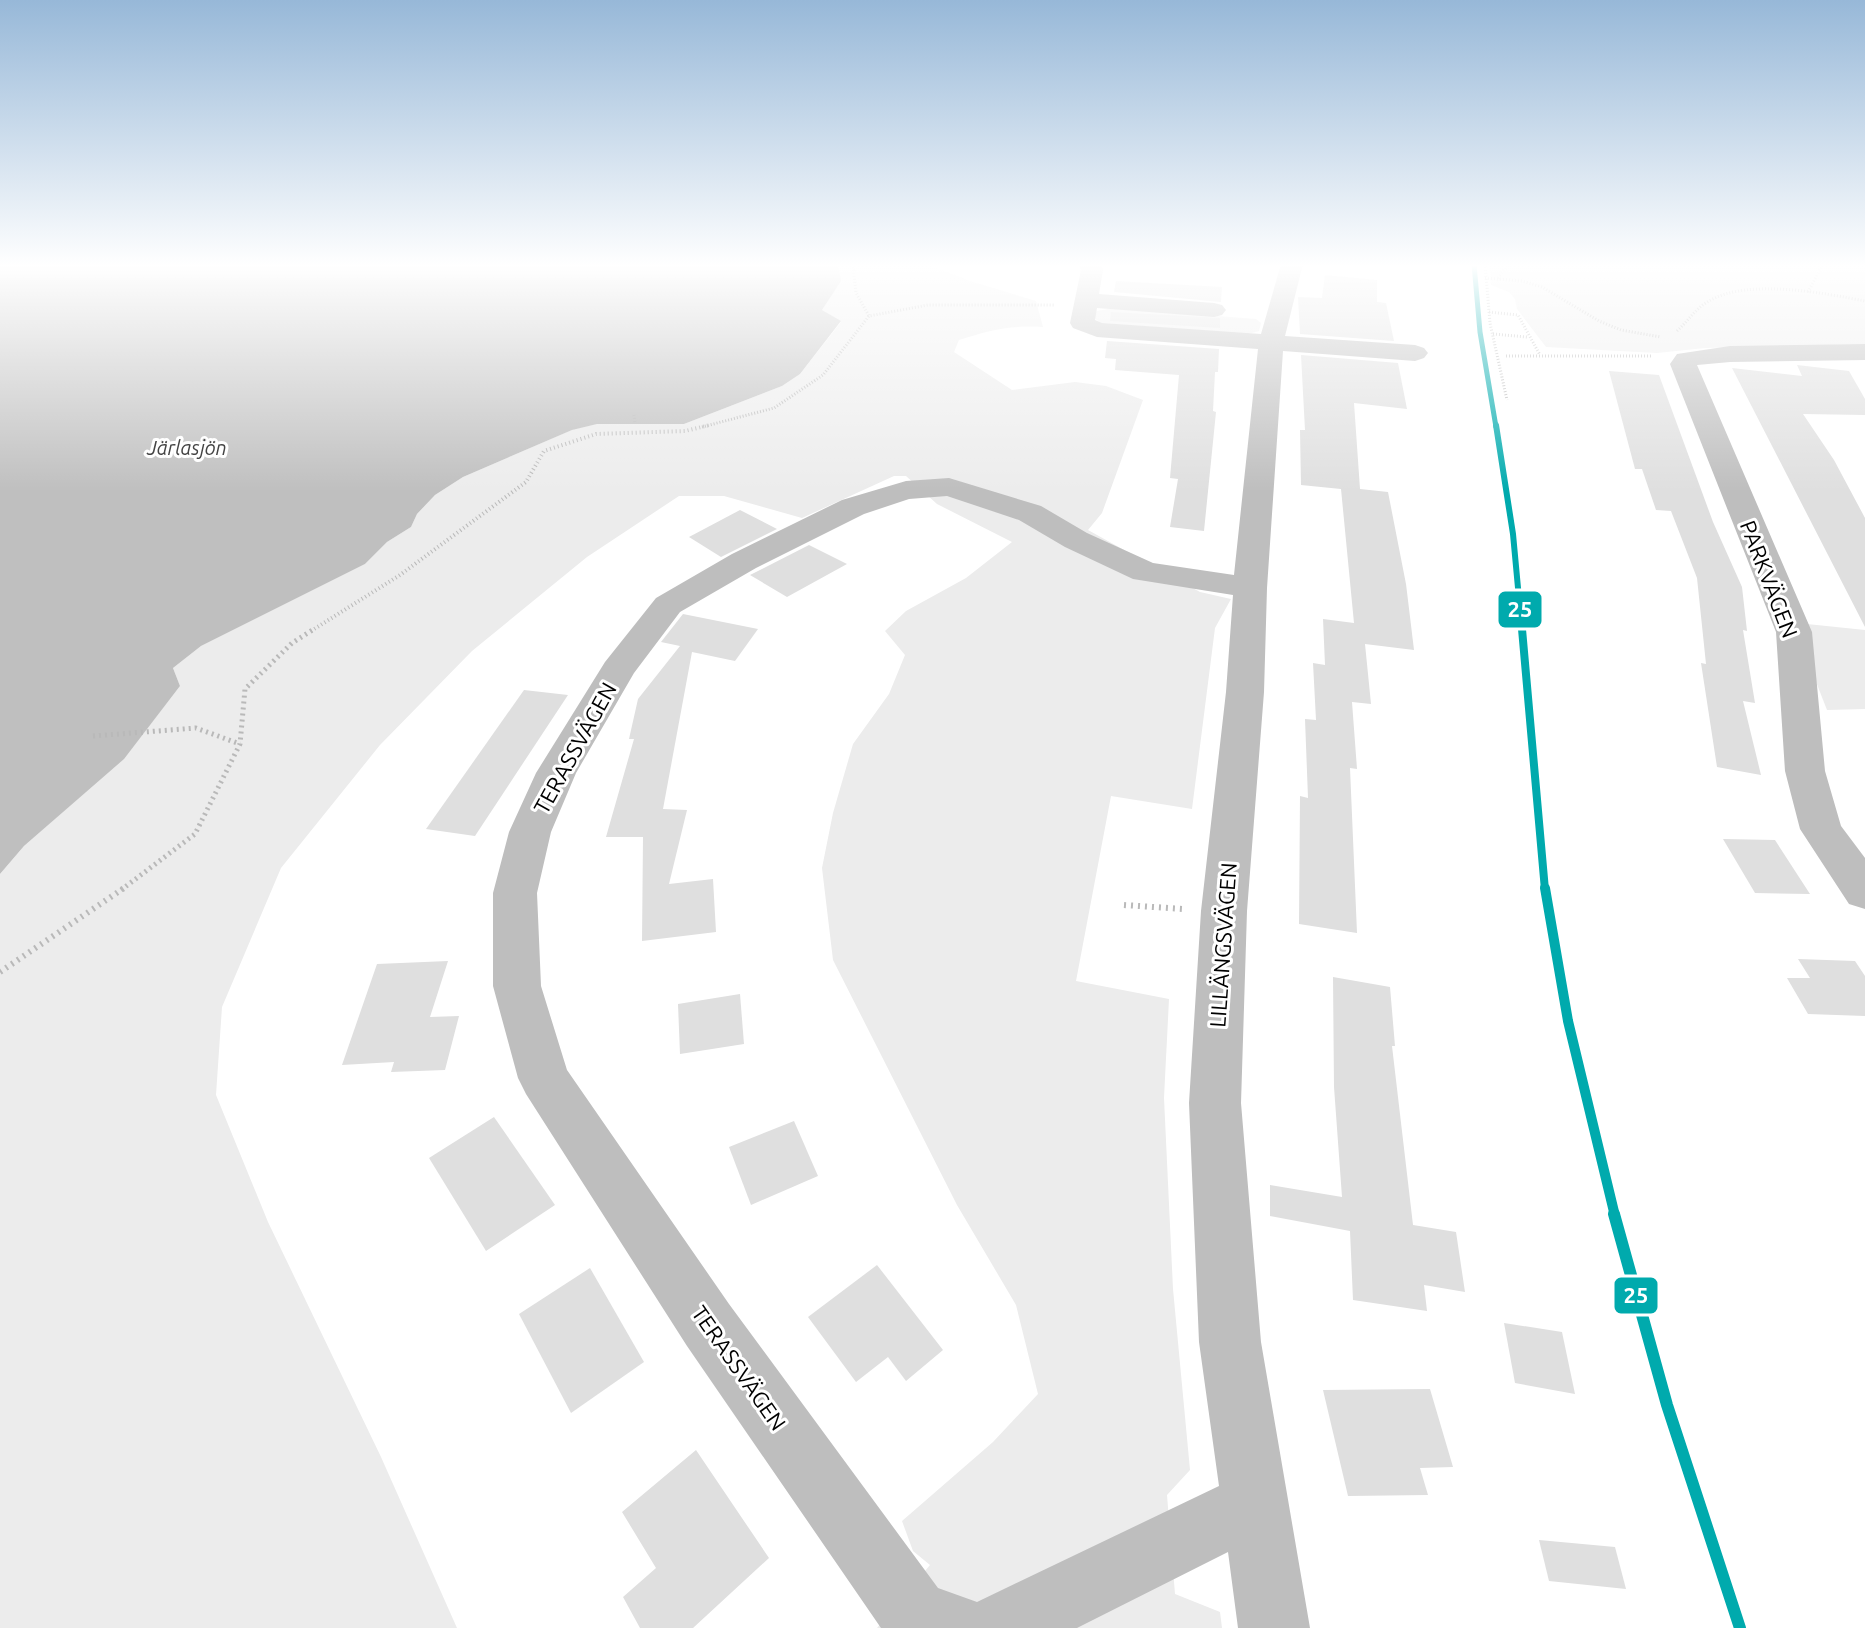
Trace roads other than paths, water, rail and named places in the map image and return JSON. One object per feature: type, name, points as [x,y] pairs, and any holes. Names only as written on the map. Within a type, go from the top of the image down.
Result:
[{"type":"street","name":"LILLÄNGSVÄGEN","points":[[1262,340],[1245,692],[1224,911],[1215,1103],[1230,1342],[1274,1628]]},
{"type":"street","points":[[1353,340],[1415,353]]},
{"type":"street","name":"PARKVÄGEN","points":[[1865,352],[1730,354],[1674,348],[1794,632],[1805,771],[1821,829],[1865,892]]},
{"type":"street","name":"TERASSVÄGEN","points":[[953,1628],[916,1617],[708,1325],[544,1078],[517,986],[515,893],[530,832],[556,773],[618,670],[668,605],[744,561],[853,507],[906,490],[949,487],[1030,513],[1076,540],[1145,572],[1250,588]]},
{"type":"street","points":[[1001,1628],[1254,1504]]},
{"type":"water","name":"Järlasjön","points":[[0,340],[826,340],[800,374],[782,386],[684,424],[597,424],[572,430],[463,477],[435,495],[417,514],[411,527],[387,542],[365,564],[201,646],[173,668],[180,686],[124,759],[24,846],[0,874]]}]
